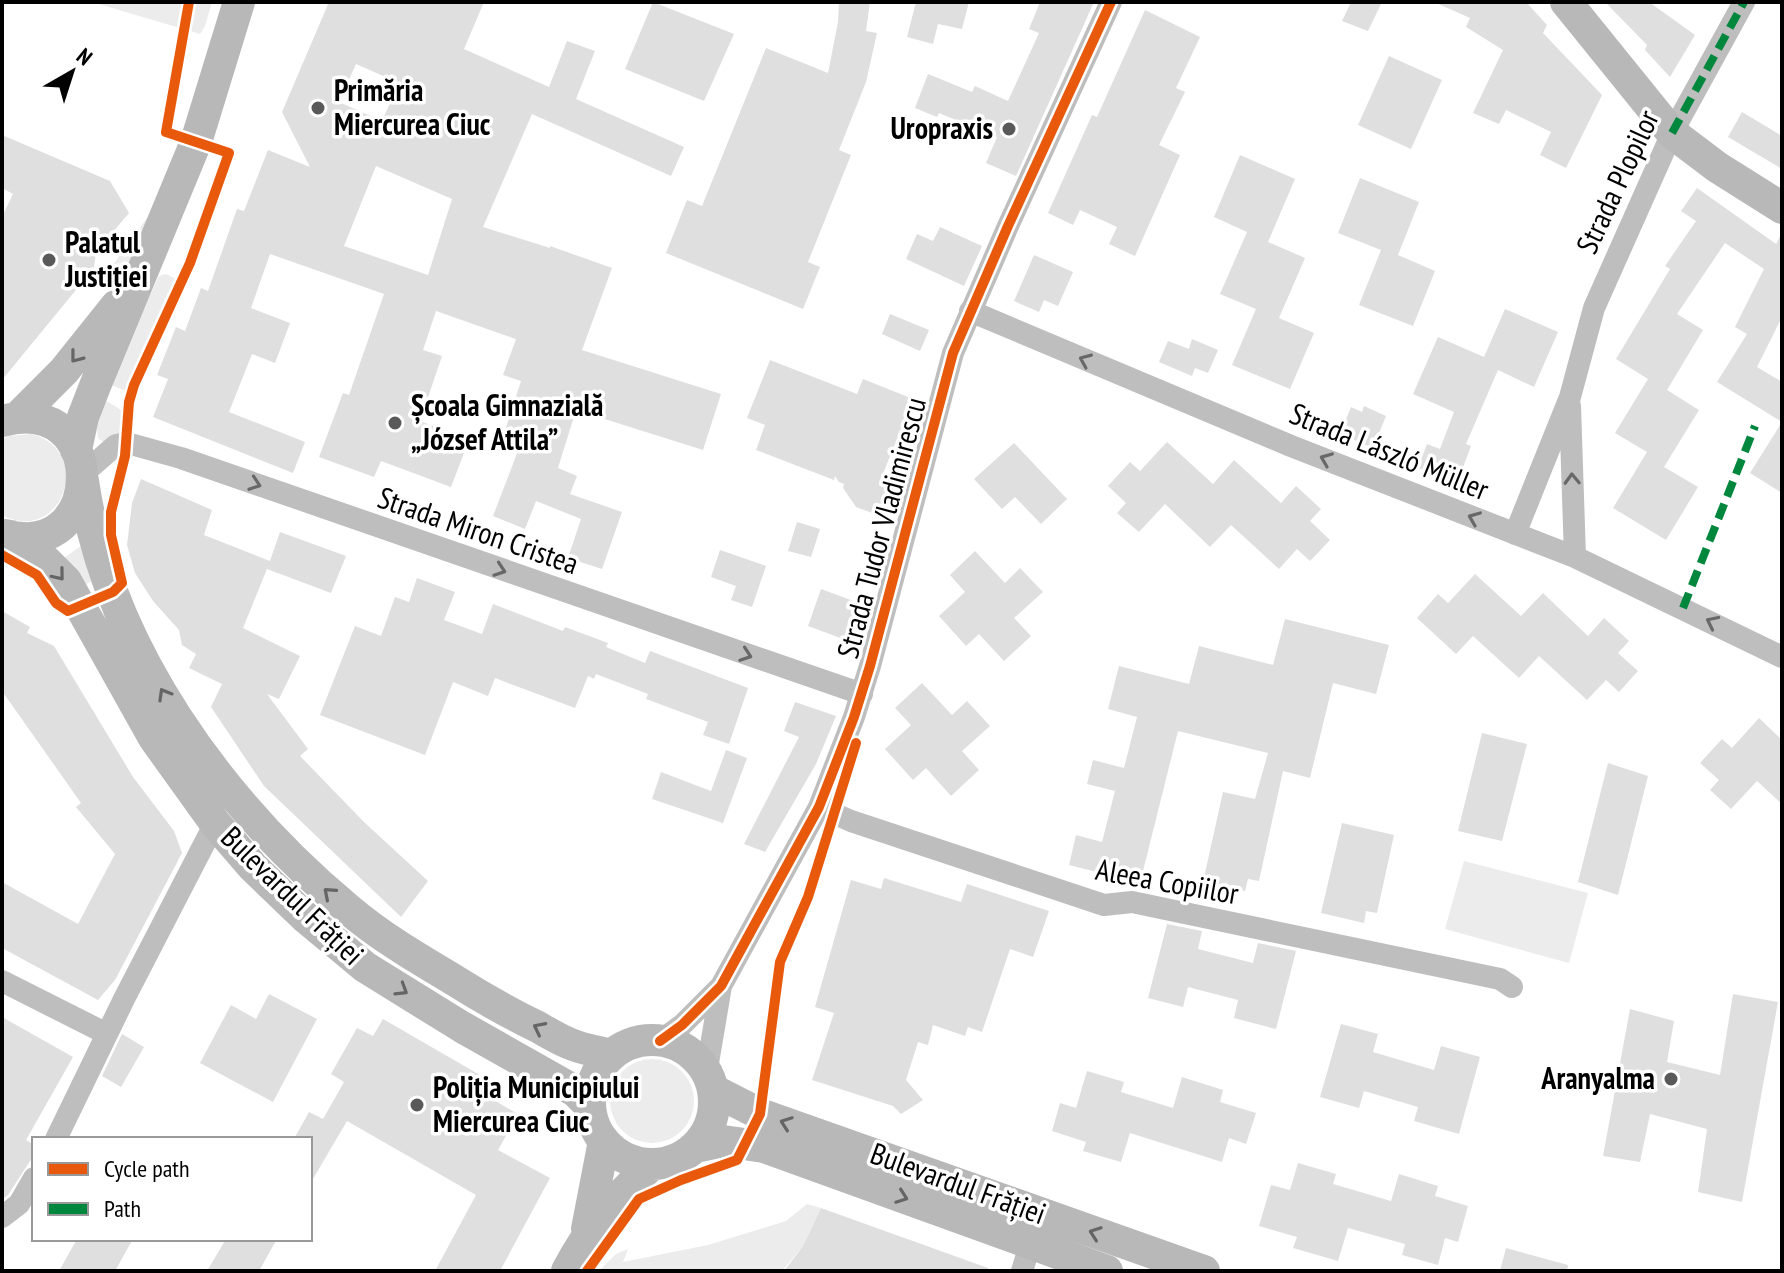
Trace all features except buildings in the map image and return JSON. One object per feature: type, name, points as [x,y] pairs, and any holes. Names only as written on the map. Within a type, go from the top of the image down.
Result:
[{"type":"main road","points":[[7,535],[35,537],[56,528],[79,501],[87,407],[196,142],[239,2]]},
{"type":"main road","points":[[1566,2],[1672,133],[1717,167],[1782,208]]},
{"type":"main road","points":[[10,419],[64,371],[141,273]]},
{"type":"main road","points":[[10,419],[46,422],[59,429],[81,468]]},
{"type":"main road","name":"Bulevardul Frăției","points":[[81,468],[101,561],[129,630],[174,712],[237,800],[314,879],[390,941],[469,990],[574,1046],[611,1055]]},
{"type":"main road","name":"Bulevardul Frăției","points":[[7,535],[34,549],[66,581],[154,738],[215,823],[269,883],[365,967],[575,1091],[589,1105]]},
{"type":"main road","points":[[660,1041],[679,1046],[694,1056],[711,1080],[712,1117],[706,1133],[695,1147],[667,1162],[634,1162],[617,1154],[593,1124],[589,1105],[592,1086],[599,1069],[611,1055],[634,1043],[660,1041]]},
{"type":"main road","name":"Bulevardul Frăției","points":[[711,1080],[774,1119],[1204,1271]]},
{"type":"main road","points":[[586,1235],[604,1141]]},
{"type":"main road","name":"Bulevardul Frăției","points":[[695,1147],[723,1141],[764,1147],[1026,1258],[1107,1271]]},
{"type":"main road","points":[[567,1271],[586,1235],[652,1164]]},
{"type":"street","name":"Strada Tudor Vladimirescu","points":[[660,1041],[682,1025],[721,986],[819,807],[862,694],[949,368],[970,311],[1111,2]]},
{"type":"street","name":"Strada Plopilor","points":[[1570,397],[1594,308],[1672,133],[1744,2]]},
{"type":"street","name":"Strada László Müller","points":[[970,311],[1291,446],[1575,557],[1782,657]]},
{"type":"street","points":[[1515,534],[1570,397]]},
{"type":"street","points":[[1570,397],[1575,557]]},
{"type":"street","name":"Strada Miron Cristea","points":[[81,468],[116,445],[127,443],[181,458],[862,694]]},
{"type":"street","name":"Aleea Copiilor","points":[[819,807],[851,821],[1104,905],[1132,902],[1500,979],[1512,987]]},
{"type":"street","points":[[57,1137],[215,823]]},
{"type":"street","points":[[2,981],[107,1034]]},
{"type":"street","name":"Strada Tudor Vladimirescu","points":[[711,1080],[721,986]]},
{"type":"street","points":[[2,1217],[19,1204],[32,1181]]},
{"type":"shaded area","points":[[92,2],[212,2],[200,34]]},
{"type":"shaded area","points":[[155,207],[136,257],[116,283],[102,280]]},
{"type":"shaded area","points":[[166,274],[176,279],[126,391],[109,384],[159,276]]},
{"type":"shaded area","points":[[101,398],[125,414],[132,428],[103,442],[98,438],[97,427]]},
{"type":"shaded area","points":[[32,434],[52,444],[63,459],[66,476],[63,493],[54,508],[41,518],[23,521],[2,515],[2,439]]},
{"type":"shaded area","points":[[85,543],[96,579],[83,586],[64,558]]},
{"type":"shaded area","points":[[1464,861],[1588,893],[1569,963],[1445,929]]},
{"type":"shaded area","points":[[652,1059],[675,1066],[687,1078],[694,1101],[687,1124],[675,1136],[652,1143],[629,1136],[617,1124],[610,1101],[617,1078],[629,1066]]},
{"type":"shaded area","points":[[807,1204],[821,1208],[803,1246],[782,1271],[599,1271],[616,1254],[628,1249],[623,1262],[708,1245],[786,1221]]},
{"type":"marked path","points":[[1672,133],[1744,2]]},
{"type":"marked path","points":[[1683,608],[1755,426]]},
{"type":"cycle path","points":[[2,555],[37,575],[56,603],[68,611],[113,592],[122,583],[111,535],[111,512],[125,456],[129,402],[190,263],[229,153],[166,132],[189,2]]},
{"type":"cycle path","points":[[660,1041],[682,1025],[721,986],[819,807],[870,666],[953,353],[1111,2]]},
{"type":"cycle path","points":[[587,1271],[639,1199],[737,1160],[760,1114],[780,962],[808,897],[856,743]]},
{"type":"place","name":"Primăria Miercurea Ciuc","points":[[318,108]]},
{"type":"place","name":"Uropraxis","points":[[1009,129]]},
{"type":"place","name":"Palatul Justiției","points":[[49,260]]},
{"type":"place","name":"Școala Gimnazială „József Attila”","points":[[395,423]]},
{"type":"place","name":"Aranyalma","points":[[1671,1079]]},
{"type":"place","name":"Poliția Municipiului Miercurea Ciuc","points":[[417,1105]]}]
